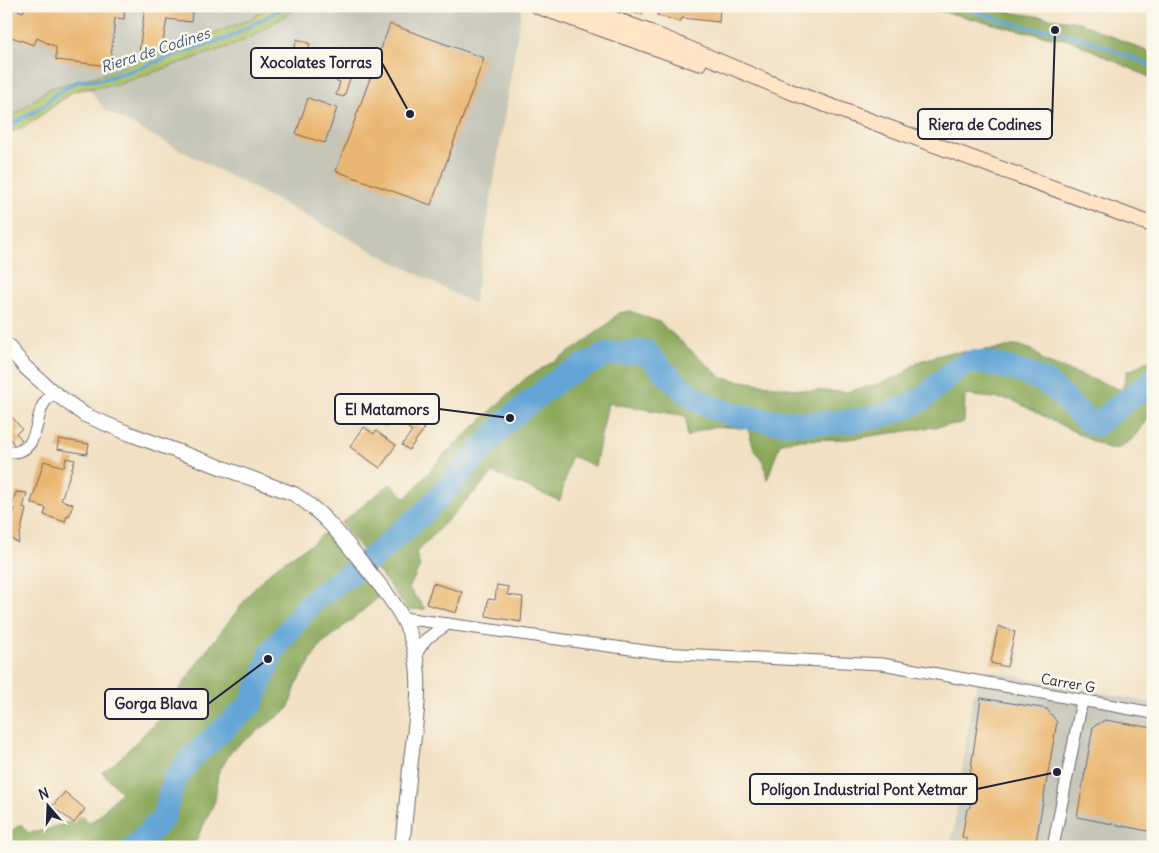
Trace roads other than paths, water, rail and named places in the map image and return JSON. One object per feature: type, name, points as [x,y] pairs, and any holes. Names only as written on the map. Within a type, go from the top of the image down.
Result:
[{"type":"main road","points":[[537,6],[775,89],[789,91]]},
{"type":"main road","points":[[555,6],[564,8],[576,6],[649,32],[789,91],[1153,225]]},
{"type":"main road","points":[[576,6],[580,15],[627,32],[665,51]]},
{"type":"street","points":[[6,344],[25,367],[53,392],[85,415],[294,494],[318,510],[333,526],[395,605],[403,618],[416,654],[420,673],[419,701],[402,847]]},
{"type":"street","points":[[6,452],[12,452],[26,446],[35,436],[43,405],[53,392]]},
{"type":"street","name":"Carrer G","points":[[403,618],[660,653],[882,664],[1153,713]]},
{"type":"street","points":[[416,654],[426,639],[448,624]]},
{"type":"street","points":[[1053,847],[1082,701]]},
{"type":"water","points":[[265,644],[276,646],[281,653],[271,661],[265,672],[262,646]]},
{"type":"waterway","name":"Riera de Codines","points":[[6,128],[45,105],[56,93],[79,81],[100,80],[228,38],[287,6]]},
{"type":"waterway","name":"Riera de Codines","points":[[961,6],[1000,20],[1036,29],[1055,30],[1093,42],[1153,66]]},
{"type":"waterway","points":[[135,847],[163,818],[174,781],[191,758],[251,704],[271,653],[312,601],[374,556],[427,510],[510,418],[562,377],[607,354],[646,352],[678,385],[706,405],[738,415],[764,420],[791,422],[847,421],[874,417],[898,410],[919,401],[954,371],[969,363],[994,364],[1014,369],[1041,380],[1047,383],[1082,416],[1095,425],[1153,380]]},
{"type":"place","name":"Riera de Codines","points":[[1055,30]]},
{"type":"place","name":"Xocolates Torras","points":[[410,114]]},
{"type":"place","name":"El Matamors","points":[[510,418]]},
{"type":"place","name":"Gorga Blava","points":[[268,659]]},
{"type":"place","name":"Polígon Industrial Pont Xetmar","points":[[1057,772]]}]
